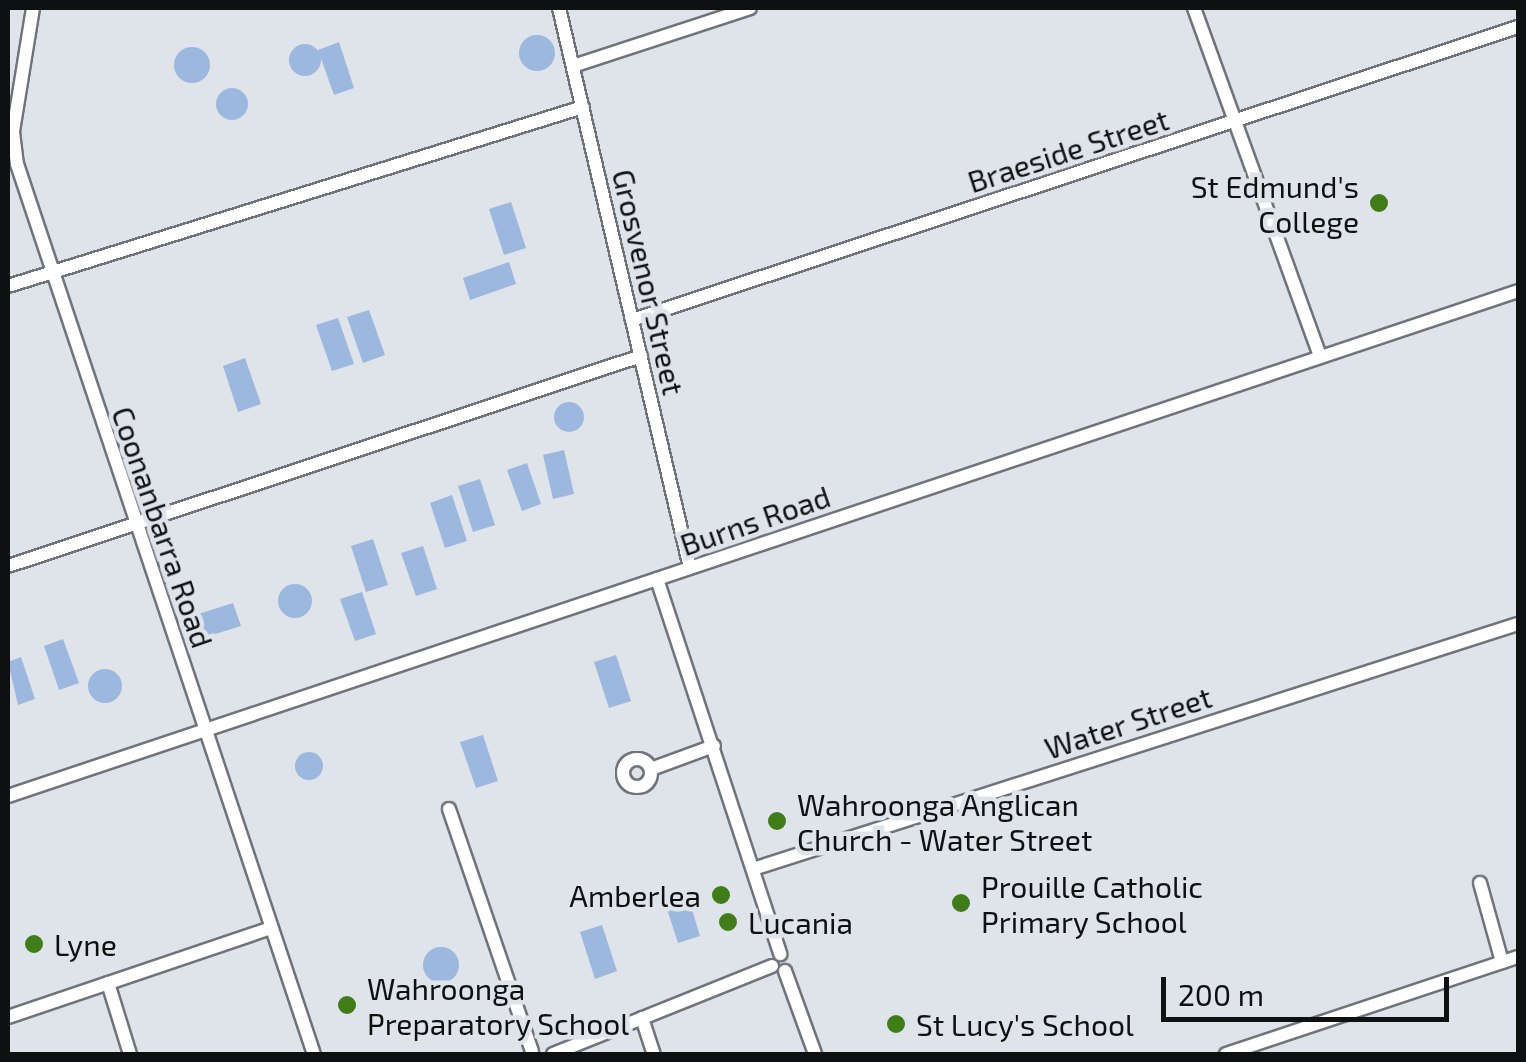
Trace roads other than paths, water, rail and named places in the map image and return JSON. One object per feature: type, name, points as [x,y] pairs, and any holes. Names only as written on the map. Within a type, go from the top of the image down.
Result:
[{"type":"street","name":"Coonanbarra Road","points":[[32,8],[13,147],[51,272],[314,1054]]},
{"type":"street","name":"Grosvenor Street","points":[[559,8],[690,568]]},
{"type":"street","points":[[573,66],[750,8]]},
{"type":"street","points":[[1194,8],[1320,357]]},
{"type":"street","name":"Braeside Street","points":[[632,320],[1518,27]]},
{"type":"street","points":[[8,286],[582,107]]},
{"type":"street","name":"Burns Road","points":[[8,796],[1518,291]]},
{"type":"street","points":[[8,566],[641,356]]},
{"type":"street","points":[[657,580],[753,868],[779,964],[816,1054]]},
{"type":"street","name":"Water Street","points":[[753,868],[1518,624]]},
{"type":"street","points":[[650,769],[714,746]]},
{"type":"street","points":[[449,809],[533,1053]]},
{"type":"street","points":[[1480,883],[1502,962]]},
{"type":"street","points":[[8,1017],[271,928]]},
{"type":"street","points":[[1226,1054],[1518,957]]},
{"type":"street","points":[[552,1054],[779,964]]},
{"type":"street","points":[[108,984],[130,1054]]},
{"type":"street","points":[[642,1018],[654,1054]]},
{"type":"place","name":"St Edmund's College","points":[[1379,203]]},
{"type":"place","name":"Wahroonga Anglican Church - Water Street","points":[[777,821]]},
{"type":"place","name":"Amberlea","points":[[721,895]]},
{"type":"place","name":"Prouille Catholic Primary School","points":[[961,903]]},
{"type":"place","name":"Lucania","points":[[728,922]]},
{"type":"place","name":"Lyne","points":[[34,944]]},
{"type":"place","name":"Wahroonga Preparatory School","points":[[347,1005]]},
{"type":"place","name":"St Lucy's School","points":[[896,1024]]}]
